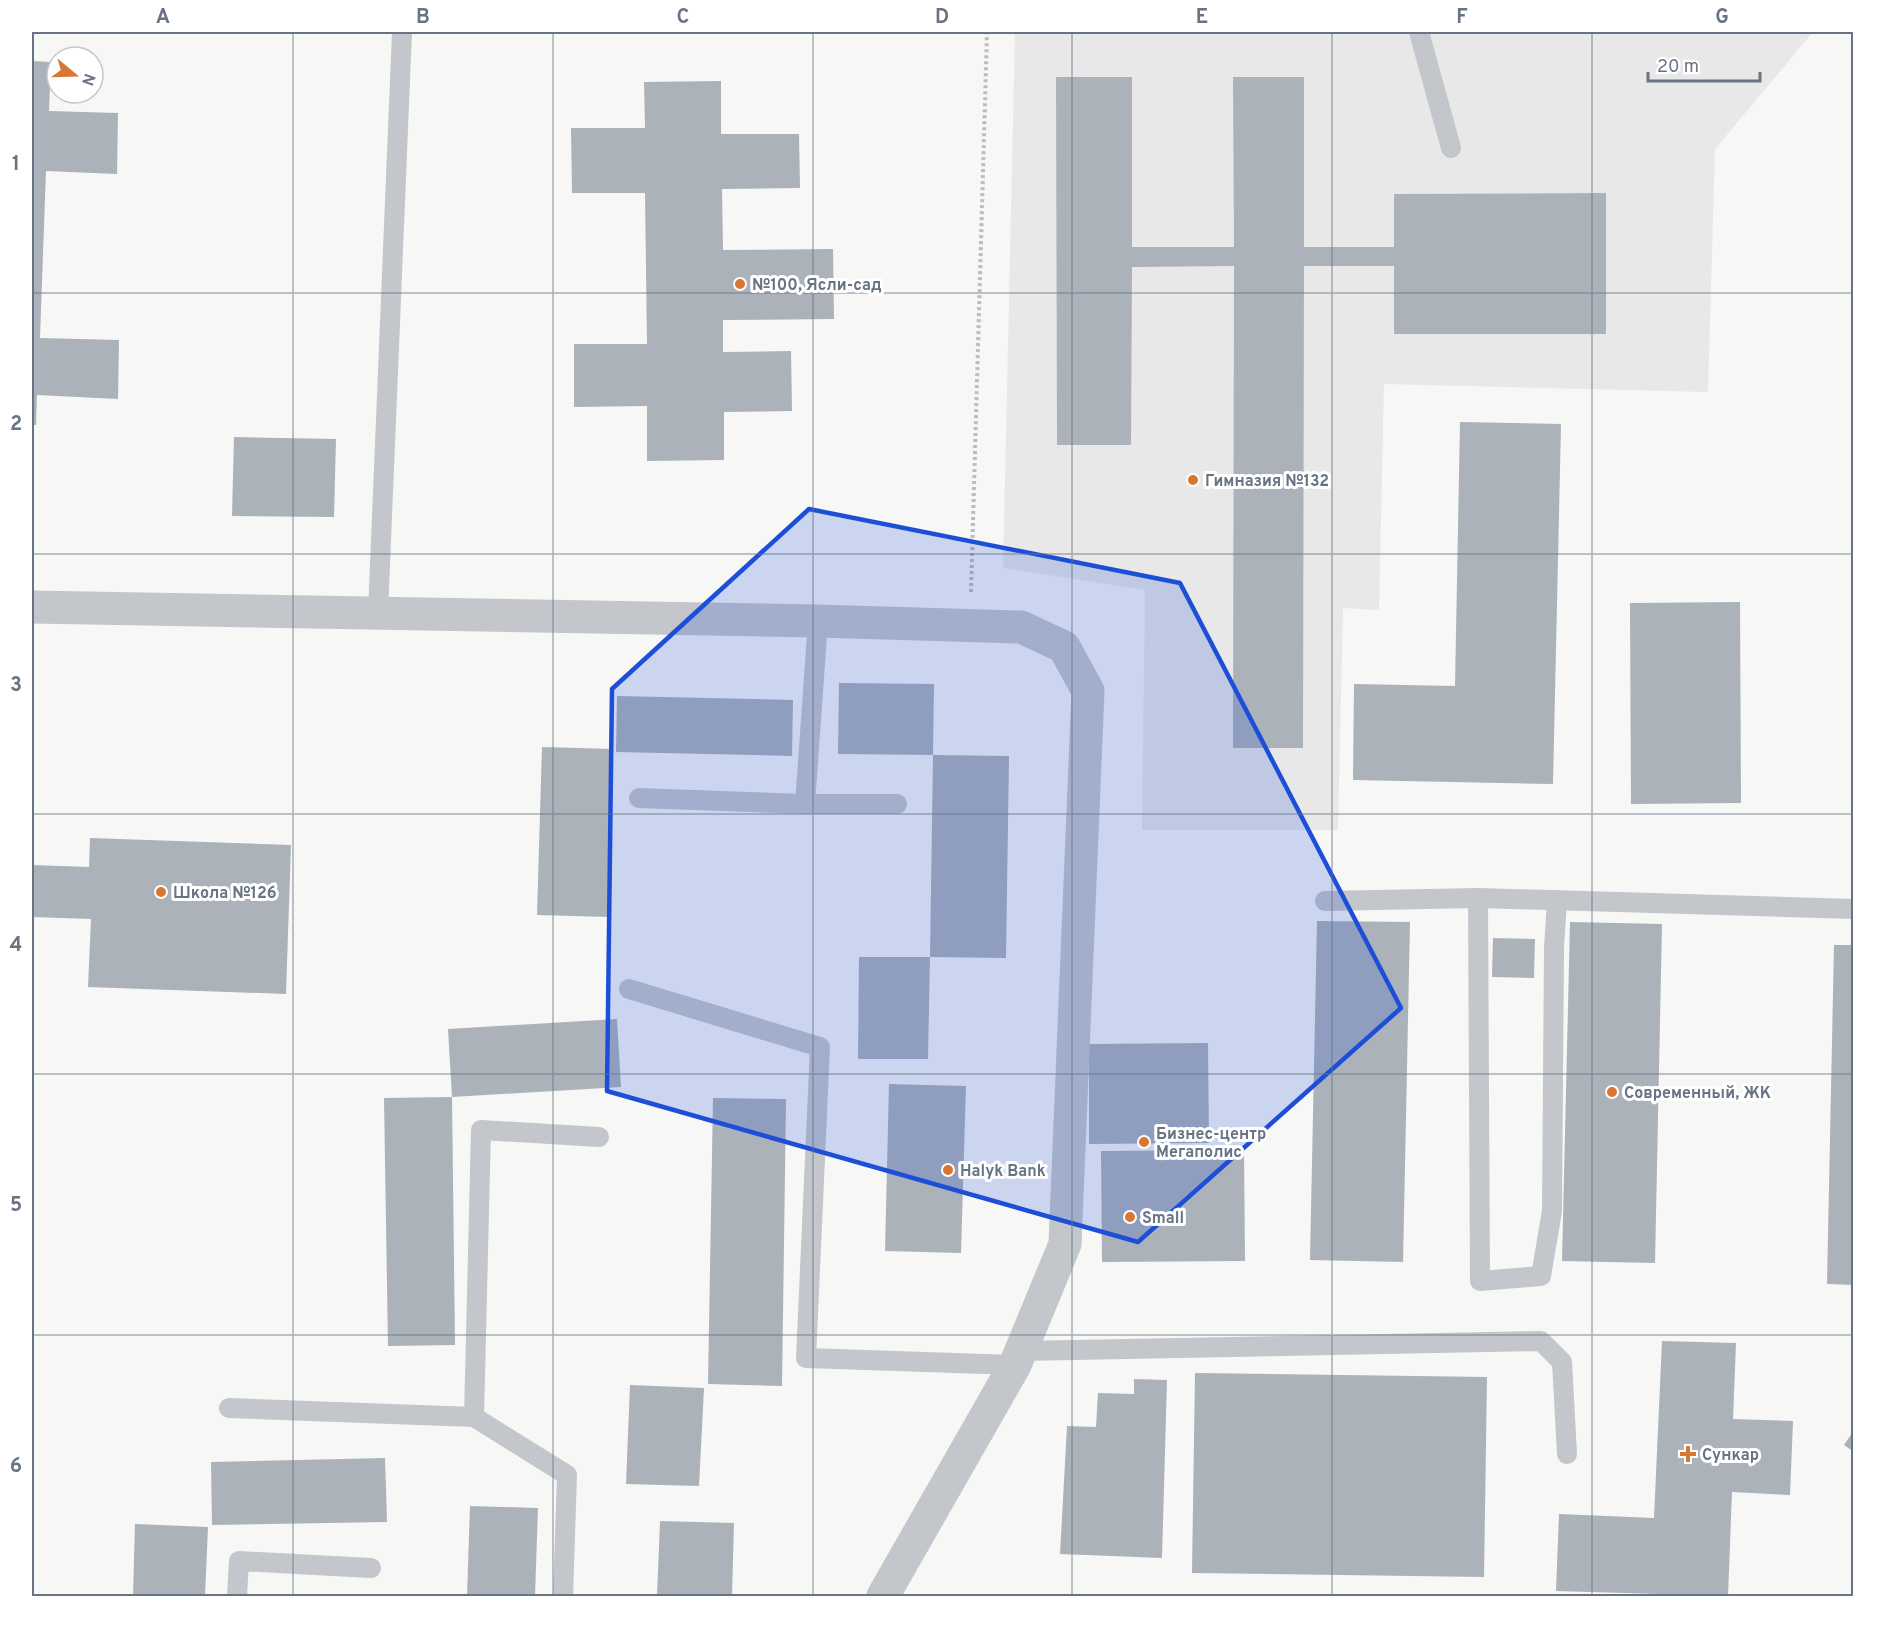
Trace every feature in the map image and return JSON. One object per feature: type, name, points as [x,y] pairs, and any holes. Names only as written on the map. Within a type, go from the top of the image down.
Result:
[{"type":"street","points":[[32,608],[970,625],[1021,627],[1064,647],[1088,691],[1065,1244],[1018,1358],[883,1596]]},
{"type":"lane","points":[[378,613],[402,32]]},
{"type":"lane","points":[[1419,32],[1451,148]]},
{"type":"lane","points":[[805,804],[818,621]]},
{"type":"lane","points":[[639,798],[805,804],[897,804]]},
{"type":"lane","points":[[1478,898],[1480,1281],[1541,1276],[1552,1211],[1554,948],[1557,900]]},
{"type":"lane","points":[[1326,901],[1478,898],[1854,909]]},
{"type":"lane","points":[[630,989],[820,1047],[806,1358],[1018,1358],[1541,1341],[1562,1362],[1567,1454]]},
{"type":"lane","points":[[474,1417],[481,1130],[599,1137]]},
{"type":"lane","points":[[229,1408],[474,1417],[567,1475],[563,1596]]},
{"type":"lane","points":[[237,1596],[239,1561],[371,1568]]},
{"type":"path","points":[[970,625],[987,32]]},
{"type":"highlighted area","points":[[809,509],[1180,583],[1401,1008],[1138,1242],[607,1091],[612,689]]},
{"type":"shaded area","name":"Гимназия №132","points":[[1015,32],[1813,32],[1715,149],[1708,392],[1384,384],[1379,610],[1343,608],[1338,830],[1142,830],[1145,590],[1003,568]]},
{"type":"building","points":[[32,61],[45,62],[45,105],[49,105],[49,111],[118,113],[117,174],[46,171],[40,338],[119,340],[118,399],[37,395],[36,425],[32,425]]},
{"type":"building","points":[[1056,77],[1132,77],[1132,247],[1234,247],[1233,77],[1304,77],[1304,247],[1394,247],[1394,194],[1606,193],[1606,334],[1394,334],[1394,266],[1304,266],[1303,748],[1233,748],[1234,266],[1132,267],[1131,445],[1057,445]]},
{"type":"building","name":"№100, Ясли-сад","points":[[721,81],[721,134],[799,134],[800,188],[722,189],[723,250],[833,249],[834,319],[723,320],[723,352],[791,351],[792,411],[724,412],[724,460],[647,461],[647,406],[574,407],[574,344],[647,344],[645,193],[572,193],[571,128],[645,128],[644,82]]},
{"type":"building","points":[[1460,422],[1561,424],[1553,784],[1353,780],[1354,684],[1455,686]]},
{"type":"building","points":[[234,437],[336,439],[334,517],[232,516]]},
{"type":"building","points":[[1740,602],[1741,803],[1631,804],[1630,603]]},
{"type":"building","points":[[839,683],[934,684],[933,755],[838,754]]},
{"type":"building","points":[[617,696],[793,700],[792,756],[616,752]]},
{"type":"building","points":[[542,747],[613,749],[608,917],[537,915]]},
{"type":"building","points":[[933,755],[1009,756],[1006,958],[930,957]]},
{"type":"building","name":"Школа №126","points":[[90,838],[291,845],[286,994],[88,987],[91,919],[32,917],[32,865],[89,867]]},
{"type":"building","points":[[1317,921],[1410,922],[1403,1262],[1310,1260]]},
{"type":"building","name":"Современный, ЖК","points":[[1570,922],[1662,924],[1655,1263],[1562,1261]]},
{"type":"building","points":[[1493,938],[1535,939],[1534,978],[1492,977]]},
{"type":"building","points":[[1834,945],[1854,945],[1854,1285],[1827,1284]]},
{"type":"building","points":[[859,957],[930,957],[928,1059],[858,1059]]},
{"type":"building","points":[[617,1019],[621,1087],[452,1097],[448,1029]]},
{"type":"building","points":[[1208,1043],[1209,1143],[1089,1144],[1089,1044]]},
{"type":"building","points":[[889,1084],[966,1086],[961,1253],[885,1251]]},
{"type":"building","points":[[452,1097],[455,1345],[388,1346],[384,1098]]},
{"type":"building","points":[[713,1098],[786,1099],[782,1386],[708,1384]]},
{"type":"building","points":[[1244,1150],[1245,1261],[1102,1262],[1101,1151]]},
{"type":"building","points":[[1662,1341],[1736,1343],[1733,1419],[1793,1421],[1790,1495],[1732,1492],[1728,1596],[1556,1591],[1559,1514],[1654,1518]]},
{"type":"building","points":[[1195,1373],[1487,1377],[1484,1577],[1192,1573]]},
{"type":"building","points":[[1134,1379],[1167,1380],[1162,1558],[1060,1554],[1067,1426],[1096,1427],[1098,1393],[1134,1394]]},
{"type":"building","points":[[630,1385],[704,1388],[699,1486],[626,1484]]},
{"type":"building","points":[[1854,1430],[1854,1452],[1844,1445]]},
{"type":"building","points":[[385,1458],[387,1522],[212,1525],[211,1462]]},
{"type":"building","points":[[470,1506],[538,1508],[535,1596],[467,1596]]},
{"type":"building","points":[[660,1521],[734,1523],[732,1596],[657,1596]]},
{"type":"building","points":[[135,1524],[208,1527],[205,1596],[133,1596]]},
{"type":"place","name":"№100, Ясли-сад","points":[[740,284]]},
{"type":"place","name":"Гимназия №132","points":[[1193,480]]},
{"type":"place","name":"Школа №126","points":[[161,892]]},
{"type":"place","name":"Современный, ЖК","points":[[1612,1092]]},
{"type":"place","name":"Бизнес-центр Мегаполис","points":[[1144,1142]]},
{"type":"place","name":"Halyk Bank","points":[[948,1170]]},
{"type":"place","name":"Small","points":[[1130,1217]]},
{"type":"place","name":"Сункар","points":[[1688,1454]]}]
